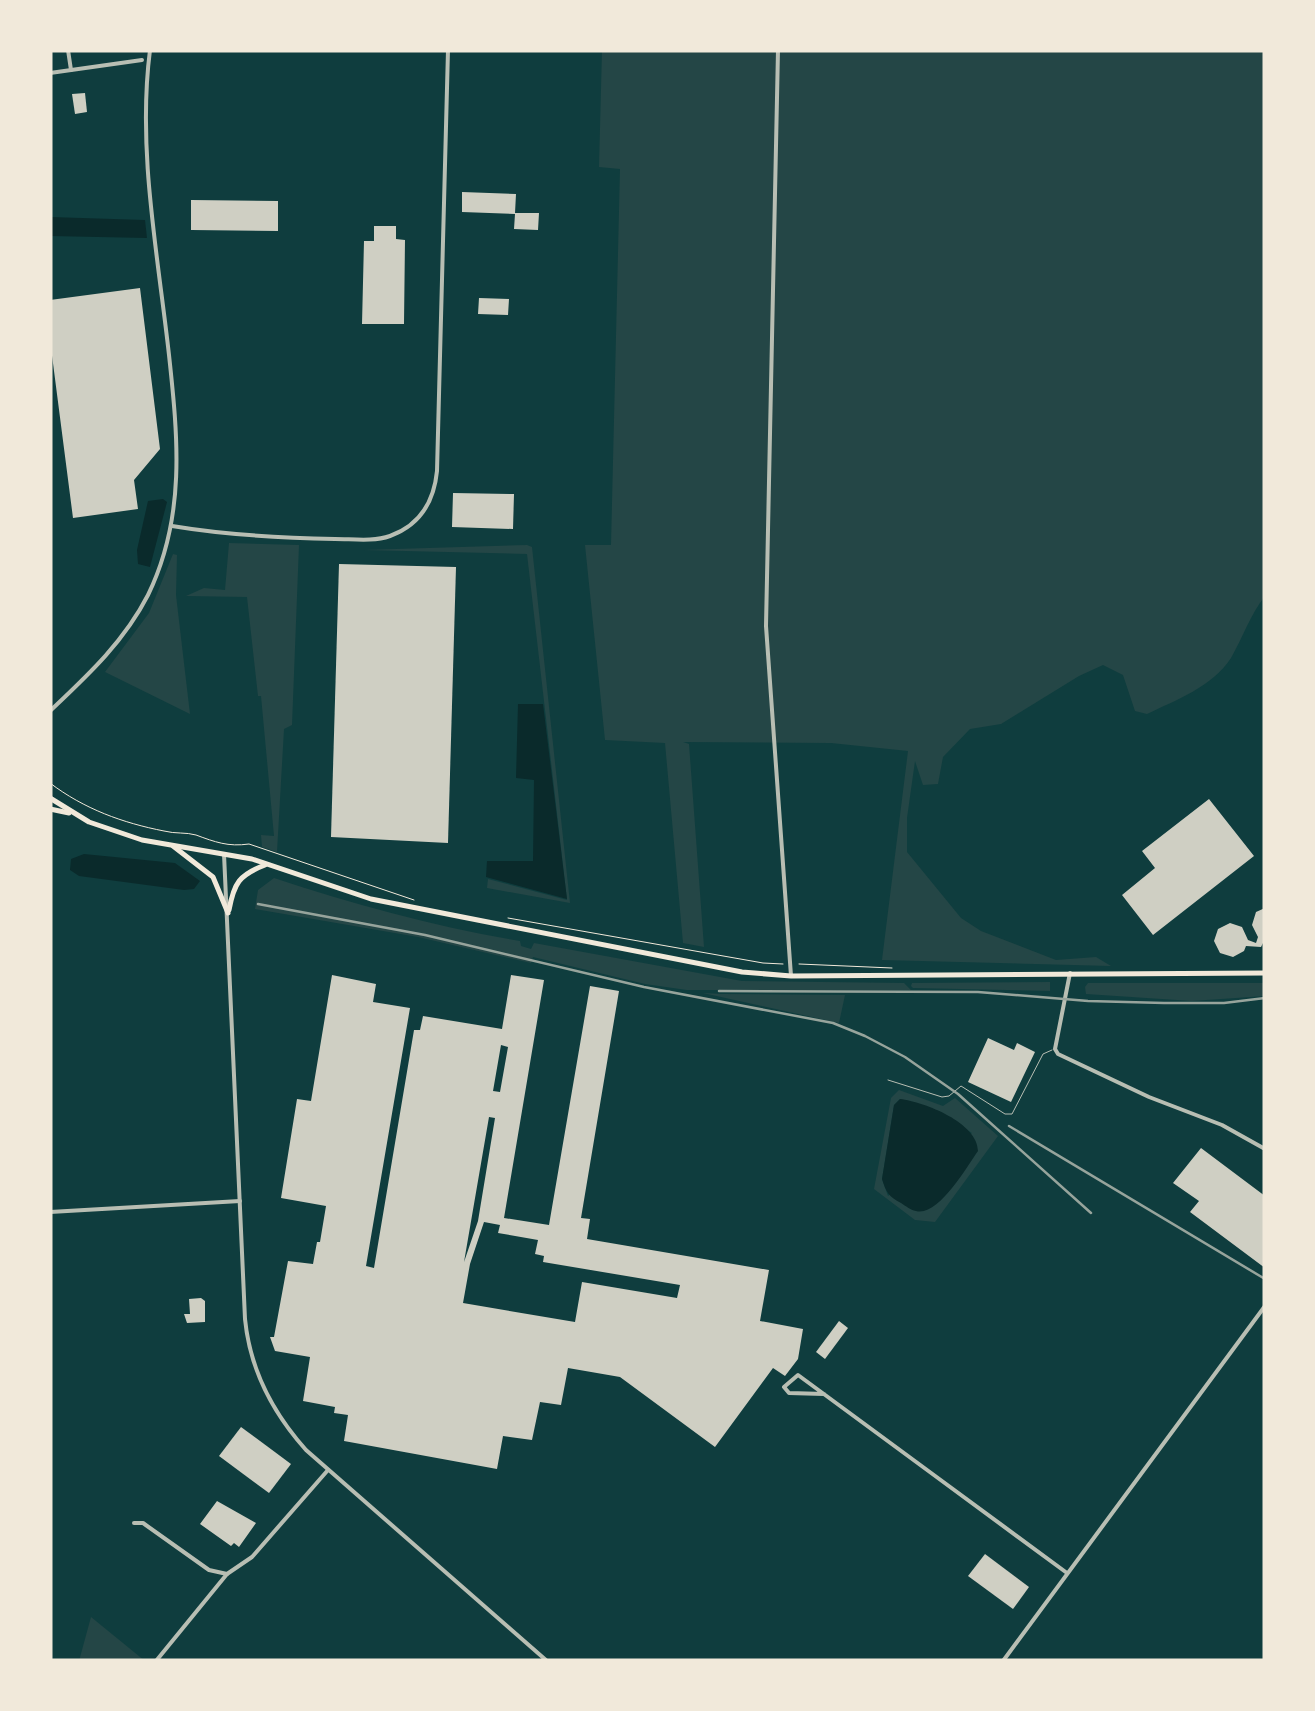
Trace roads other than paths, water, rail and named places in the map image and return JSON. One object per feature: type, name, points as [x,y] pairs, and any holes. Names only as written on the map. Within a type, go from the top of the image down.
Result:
[{"type":"main road","points":[[50,798],[72,813]]},
{"type":"main road","points":[[50,809],[72,813],[142,840],[268,864],[371,899],[742,972],[792,976],[1265,973]]},
{"type":"main road","points":[[171,845],[213,877],[228,913]]},
{"type":"main road","points":[[228,913],[234,885],[242,874],[268,864]]},
{"type":"street","points":[[68,50],[71,70]]},
{"type":"street","points":[[50,712],[128,628],[154,580],[172,526],[178,478],[177,432],[148,153],[150,50]]},
{"type":"street","points":[[172,526],[237,536],[377,539],[403,530],[427,508],[437,471],[448,50]]},
{"type":"street","points":[[778,50],[766,626],[792,976]]},
{"type":"street","points":[[50,72],[142,60]]},
{"type":"street","points":[[224,854],[244,1319],[252,1361],[280,1419],[328,1470],[547,1661]]},
{"type":"street","points":[[1070,973],[1055,1049],[1058,1054],[1115,1082],[1222,1125],[1265,1150]]},
{"type":"street","points":[[50,1212],[240,1201]]},
{"type":"street","points":[[1003,1661],[1265,1306]]},
{"type":"street","points":[[824,1394],[790,1393],[784,1386],[798,1375],[824,1394],[1067,1573]]},
{"type":"street","points":[[1141,1459],[1147,1464]]},
{"type":"street","points":[[156,1661],[227,1574],[249,1561],[328,1470]]},
{"type":"street","points":[[134,1523],[143,1523],[209,1570],[227,1574]]},
{"type":"lane","points":[[888,1080],[942,1098],[960,1086],[1005,1114],[1012,1114],[1042,1054],[1055,1049]]},
{"type":"railway","points":[[258,904],[425,935],[644,987],[833,1023],[905,1057],[958,1094],[1091,1213]]},
{"type":"railway","points":[[719,991],[978,992],[1164,1003],[1265,998]]},
{"type":"railway","points":[[1009,1126],[1265,1279]]}]
